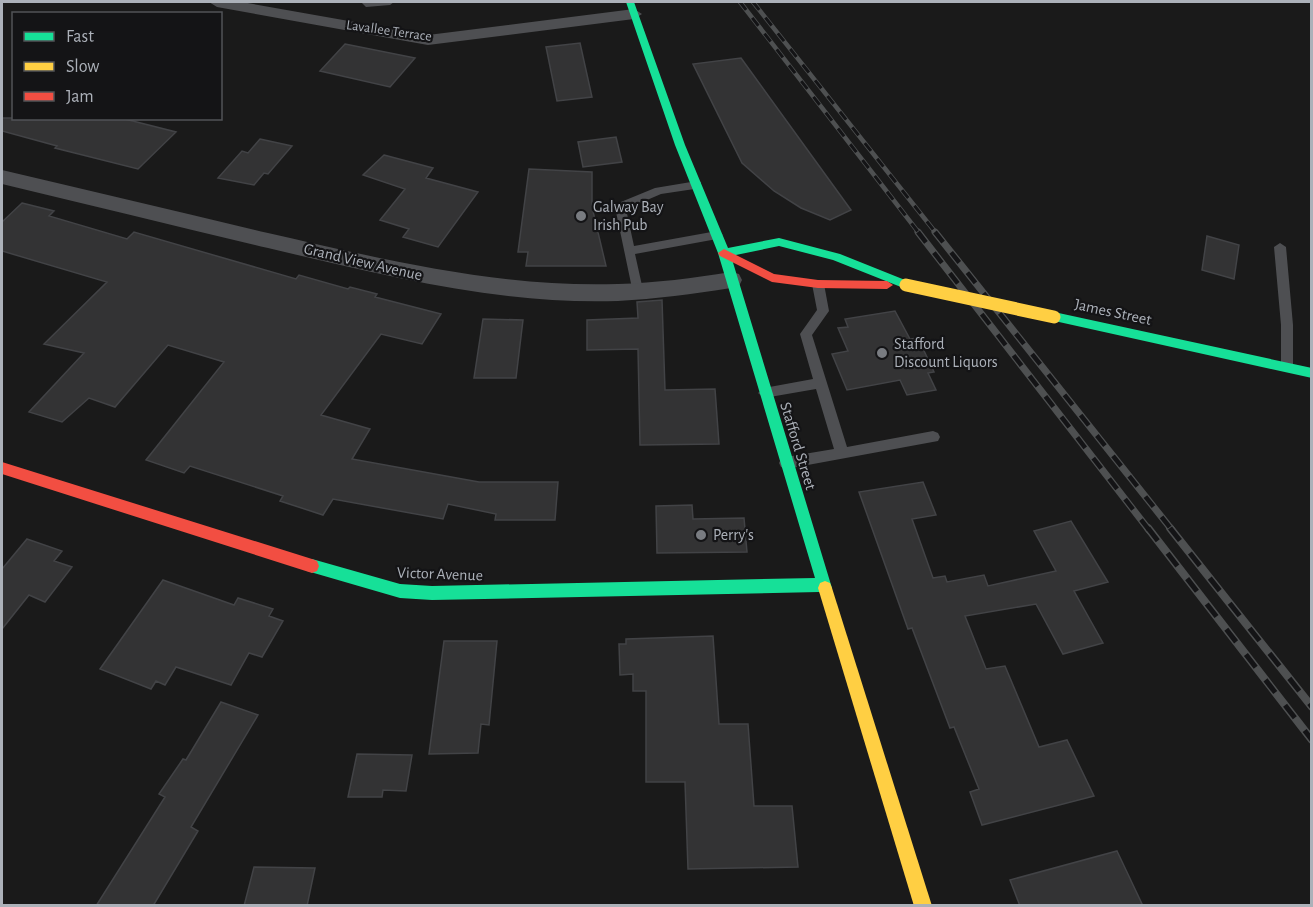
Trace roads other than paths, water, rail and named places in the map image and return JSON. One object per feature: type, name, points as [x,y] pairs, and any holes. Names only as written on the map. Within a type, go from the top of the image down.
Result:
[{"type":"main road","name":"Stafford Street","points":[[632,8],[724,253],[764,393],[923,906]]},
{"type":"main road","name":"James Street","points":[[724,253],[779,242],[836,257],[906,285],[1311,373]]},
{"type":"main road","name":"James Street","points":[[724,253],[772,278],[818,284],[906,285]]},
{"type":"main road","name":"Victor Avenue","points":[[2,468],[358,581],[400,591],[483,592],[824,585]]},
{"type":"street","name":"Lavallee Terrace","points":[[217,2],[428,40],[632,8]]},
{"type":"street","name":"Grand View Avenue","points":[[2,177],[436,278],[549,292],[688,289],[731,280]]},
{"type":"lane","points":[[365,2],[366,4],[390,2]]},
{"type":"lane","points":[[637,290],[620,207],[659,191],[697,185]]},
{"type":"lane","points":[[628,251],[717,235]]},
{"type":"lane","points":[[1280,247],[1287,325],[1287,366]]},
{"type":"lane","points":[[818,284],[823,311],[806,334],[842,453]]},
{"type":"lane","points":[[764,393],[821,383]]},
{"type":"lane","points":[[786,463],[933,437]]},
{"type":"railway","points":[[740,2],[919,233]]},
{"type":"railway","points":[[753,2],[936,233]]},
{"type":"railway","points":[[918,232],[1149,530]]},
{"type":"railway","points":[[935,232],[1172,530]]},
{"type":"railway","points":[[1148,528],[1312,740]]},
{"type":"railway","points":[[1170,528],[1312,707]]},
{"type":"place","name":"Galway Bay Irish Pub","points":[[581,216]]},
{"type":"place","name":"Stafford Discount Liquors","points":[[882,353]]},
{"type":"place","name":"Perry's","points":[[701,535]]}]
